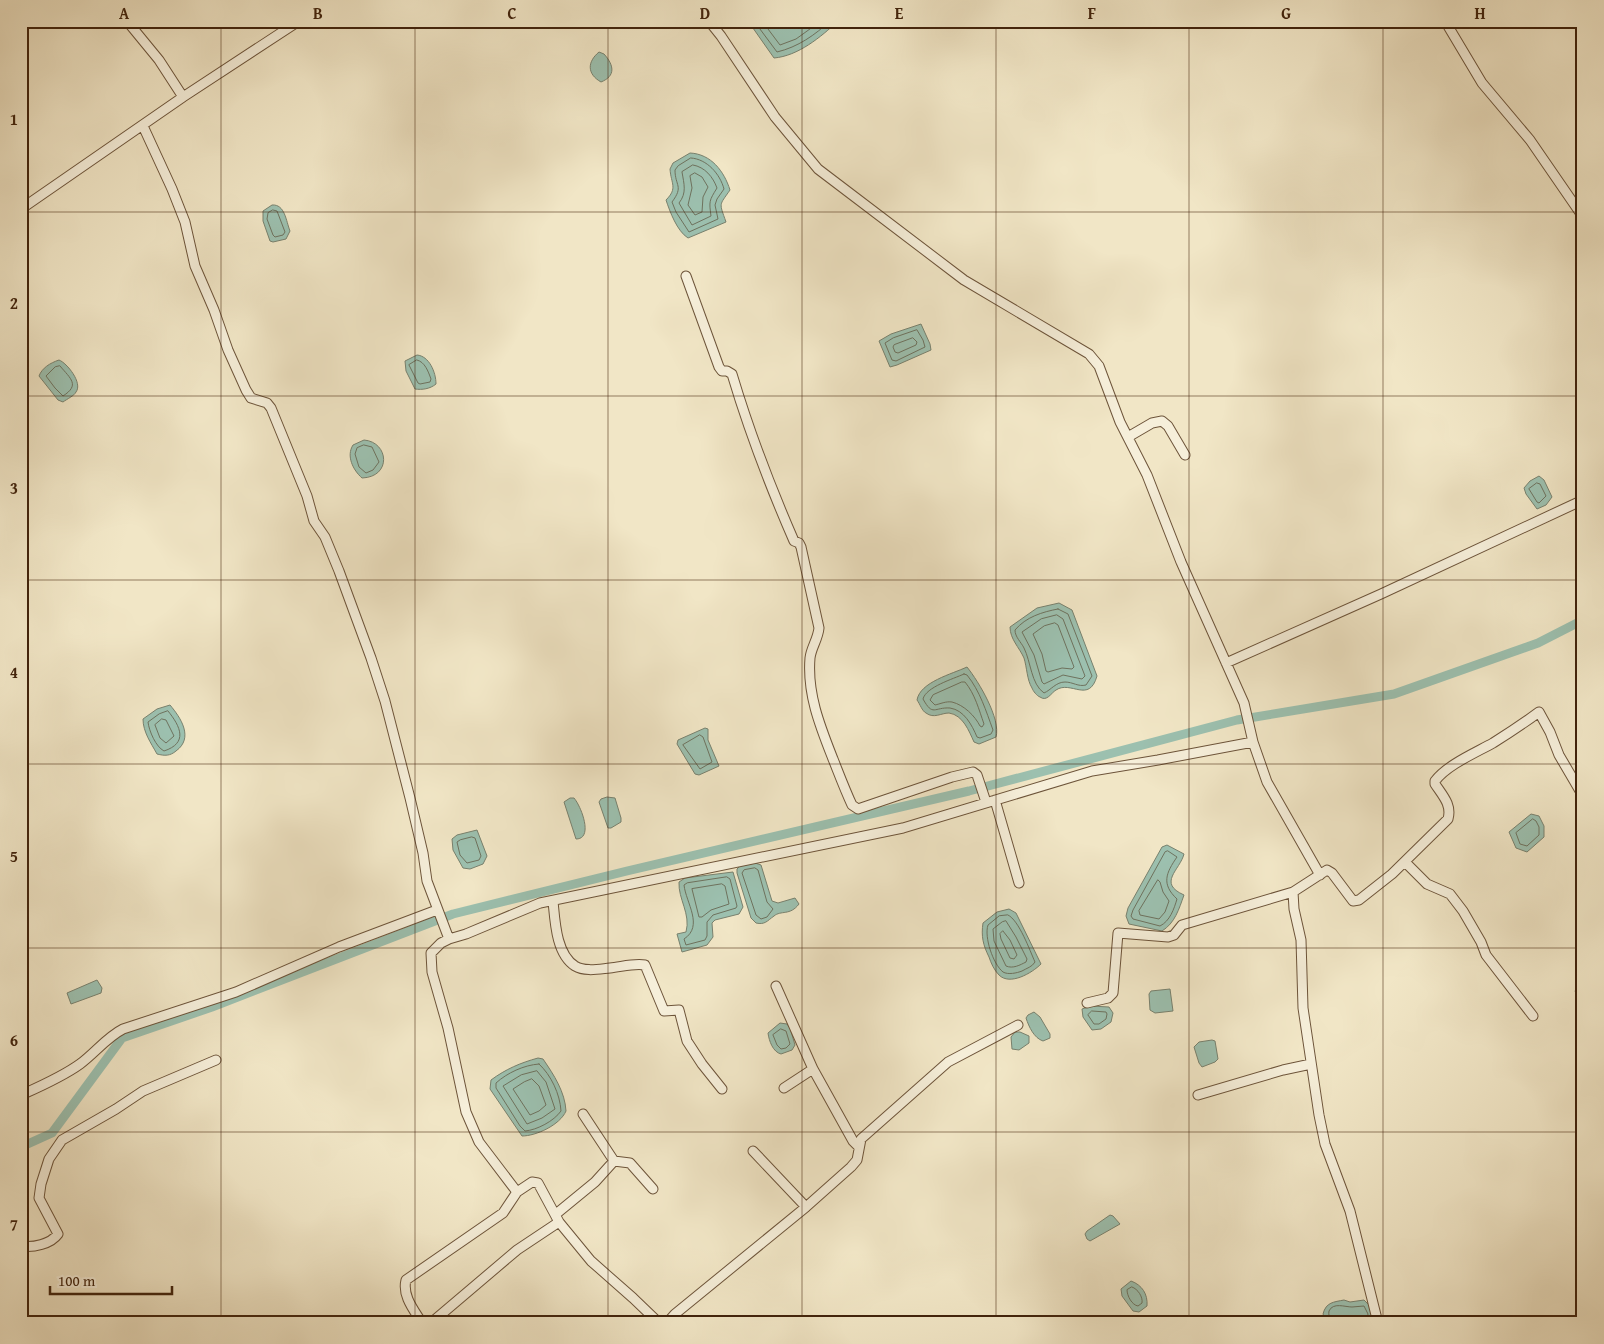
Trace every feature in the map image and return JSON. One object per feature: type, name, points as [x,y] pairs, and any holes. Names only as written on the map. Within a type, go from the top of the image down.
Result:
[{"type":"street","points":[[127,21],[160,60],[183,97]]},
{"type":"street","points":[[21,209],[183,97],[300,21]]},
{"type":"street","points":[[709,21],[775,116],[818,169],[964,280],[1089,354],[1099,366],[1109,394],[1147,475],[1181,562],[1244,702],[1252,739],[1267,782],[1320,875]]},
{"type":"street","points":[[1445,21],[1482,83],[1530,140],[1583,217]]},
{"type":"street","points":[[143,126],[185,222],[195,266],[239,376],[252,398],[267,403],[270,408],[307,496],[314,521],[325,537],[339,571],[385,700],[423,853],[427,881],[449,939]]},
{"type":"street","points":[[686,276],[719,368],[722,372],[727,371],[732,374],[755,446],[774,496],[794,541],[799,543],[801,547],[819,628],[818,637],[810,656],[811,694],[826,741],[852,805],[858,809],[952,777],[973,772],[976,774],[984,798]]},
{"type":"street","points":[[1128,437],[1152,423],[1162,421],[1168,426],[1185,455]]},
{"type":"street","points":[[1226,663],[1583,500]]},
{"type":"street","points":[[1087,1003],[1108,998],[1113,993],[1118,933],[1168,937],[1174,935],[1182,925],[1294,892],[1327,870],[1330,871],[1353,901],[1359,900],[1405,862],[1448,819],[1450,813],[1449,805],[1434,781],[1453,766],[1511,732],[1539,712],[1550,732],[1559,755],[1579,781],[1583,796]]},
{"type":"street","points":[[518,1192],[479,1142],[466,1112],[448,1028],[432,972],[431,953],[441,943],[540,903],[903,828],[984,798],[995,800],[1092,771],[1158,760],[1252,739]]},
{"type":"street","points":[[995,800],[1019,883]]},
{"type":"street","points":[[1405,862],[1426,884],[1450,894],[1463,911],[1486,954],[1533,1016]]},
{"type":"street","points":[[1294,892],[1294,909],[1302,940],[1303,1008],[1326,1144],[1350,1211],[1378,1323]]},
{"type":"street","points":[[553,901],[556,929],[567,958],[576,966],[590,970],[645,965],[664,1011],[679,1010],[687,1041],[722,1089]]},
{"type":"street","points":[[21,1096],[60,1077],[81,1063],[115,1032],[236,992],[339,947],[438,913]]},
{"type":"street","points":[[776,986],[813,1069],[853,1141],[858,1146]]},
{"type":"street","points":[[667,1323],[675,1314],[806,1208],[851,1167],[856,1160],[861,1139],[948,1062],[1018,1025]]},
{"type":"street","points":[[21,1246],[31,1247],[54,1238],[58,1234],[39,1198],[41,1184],[49,1159],[62,1140],[143,1091],[216,1060]]},
{"type":"street","points":[[1198,1095],[1283,1070],[1311,1064]]},
{"type":"street","points":[[784,1088],[813,1069]]},
{"type":"street","points":[[583,1114],[614,1161],[630,1163],[653,1189]]},
{"type":"street","points":[[753,1151],[806,1208]]},
{"type":"street","points":[[431,1323],[557,1218],[614,1161]]},
{"type":"street","points":[[422,1323],[409,1301],[404,1287],[406,1280],[503,1213],[518,1192],[532,1182],[538,1183],[557,1218],[591,1261],[659,1323]]},
{"type":"water","points":[[748,21],[838,21],[817,39],[800,50],[774,58]]},
{"type":"water","points":[[599,52],[604,54],[610,62],[612,70],[609,77],[601,82],[596,79],[590,68],[592,60]]},
{"type":"water","points":[[690,153],[698,154],[716,165],[724,176],[730,190],[721,204],[726,222],[688,238],[677,226],[666,200],[673,189],[670,169],[673,163]]},
{"type":"water","points":[[272,205],[280,207],[290,231],[286,239],[273,242],[270,241],[263,221],[263,211]]},
{"type":"water","points":[[921,324],[931,350],[890,367],[879,341],[891,334]]},
{"type":"water","points":[[417,355],[425,358],[433,370],[436,384],[431,387],[415,389],[406,371],[405,361]]},
{"type":"water","points":[[59,360],[70,369],[76,379],[78,388],[72,396],[63,402],[58,400],[39,376],[47,366]]},
{"type":"water","points":[[364,440],[372,442],[378,447],[384,459],[378,472],[372,476],[362,478],[353,467],[350,454],[353,445]]},
{"type":"water","points":[[1539,476],[1544,480],[1552,497],[1546,505],[1537,509],[1524,488],[1530,481]]},
{"type":"water","points":[[1059,603],[1072,610],[1097,676],[1094,684],[1089,689],[1062,688],[1056,690],[1047,698],[1042,698],[1035,693],[1030,685],[1024,658],[1013,639],[1010,627],[1037,608]]},
{"type":"water","points":[[967,667],[988,701],[997,729],[996,737],[979,744],[974,742],[965,724],[954,714],[929,715],[923,711],[917,700],[919,694],[930,683]]},
{"type":"water","points":[[170,705],[184,728],[184,740],[181,746],[172,754],[157,754],[146,733],[143,719],[157,709]]},
{"type":"water","points":[[705,728],[708,729],[708,740],[719,766],[699,775],[695,774],[677,744],[678,740]]},
{"type":"water","points":[[607,797],[615,798],[621,818],[621,822],[611,828],[608,828],[599,802]]},
{"type":"water","points":[[574,798],[577,802],[584,821],[584,834],[581,838],[576,839],[564,802]]},
{"type":"water","points":[[1531,814],[1539,816],[1544,826],[1544,837],[1527,852],[1516,848],[1509,832]]},
{"type":"water","points":[[477,830],[487,856],[483,864],[470,869],[463,868],[453,850],[452,839],[457,835]]},
{"type":"water","points":[[1167,845],[1184,854],[1171,881],[1172,886],[1184,895],[1176,915],[1162,931],[1129,924],[1126,916],[1128,908],[1162,847]]},
{"type":"water","points":[[755,863],[761,865],[772,901],[778,903],[795,898],[799,904],[796,908],[777,914],[762,923],[756,923],[751,918],[737,869],[740,866]]},
{"type":"water","points":[[733,872],[743,907],[739,914],[715,920],[712,923],[713,937],[707,945],[682,952],[677,934],[686,932],[687,919],[680,894],[679,882],[685,878]]},
{"type":"water","points":[[1009,909],[1016,913],[1041,964],[1027,974],[1015,979],[1004,978],[994,969],[985,948],[982,932],[983,923],[997,912]]},
{"type":"water","points":[[97,980],[102,988],[101,993],[71,1004],[67,993]]},
{"type":"water","points":[[1583,980],[1583,1006],[1575,991]]},
{"type":"water","points":[[1170,989],[1173,1011],[1155,1013],[1150,1010],[1149,994],[1151,991]]},
{"type":"water","points":[[1091,1006],[1109,1007],[1113,1013],[1111,1022],[1101,1029],[1092,1030],[1083,1017],[1082,1009]]},
{"type":"water","points":[[1034,1012],[1040,1017],[1050,1034],[1050,1038],[1043,1041],[1032,1032],[1026,1018]]},
{"type":"water","points":[[780,1023],[787,1024],[790,1028],[795,1045],[792,1050],[781,1054],[772,1046],[768,1033]]},
{"type":"water","points":[[1015,1032],[1029,1036],[1029,1043],[1019,1050],[1012,1049],[1011,1037]]},
{"type":"water","points":[[1215,1041],[1218,1059],[1202,1067],[1194,1047],[1199,1042]]},
{"type":"water","points":[[538,1058],[543,1059],[558,1084],[564,1097],[566,1111],[559,1121],[547,1129],[522,1136],[490,1089],[491,1080],[513,1067]]},
{"type":"water","points":[[1110,1215],[1120,1224],[1090,1241],[1087,1239],[1085,1234],[1087,1231]]},
{"type":"water","points":[[1131,1281],[1141,1288],[1145,1294],[1147,1306],[1139,1312],[1133,1311],[1122,1296],[1121,1289]]},
{"type":"water","points":[[1344,1300],[1350,1302],[1364,1300],[1372,1308],[1371,1322],[1327,1323],[1323,1314],[1326,1307],[1331,1303]]},
{"type":"waterway","points":[[21,1147],[52,1133],[122,1038],[212,1007],[453,914],[969,791],[1237,720],[1394,694],[1538,643],[1583,620]]}]
